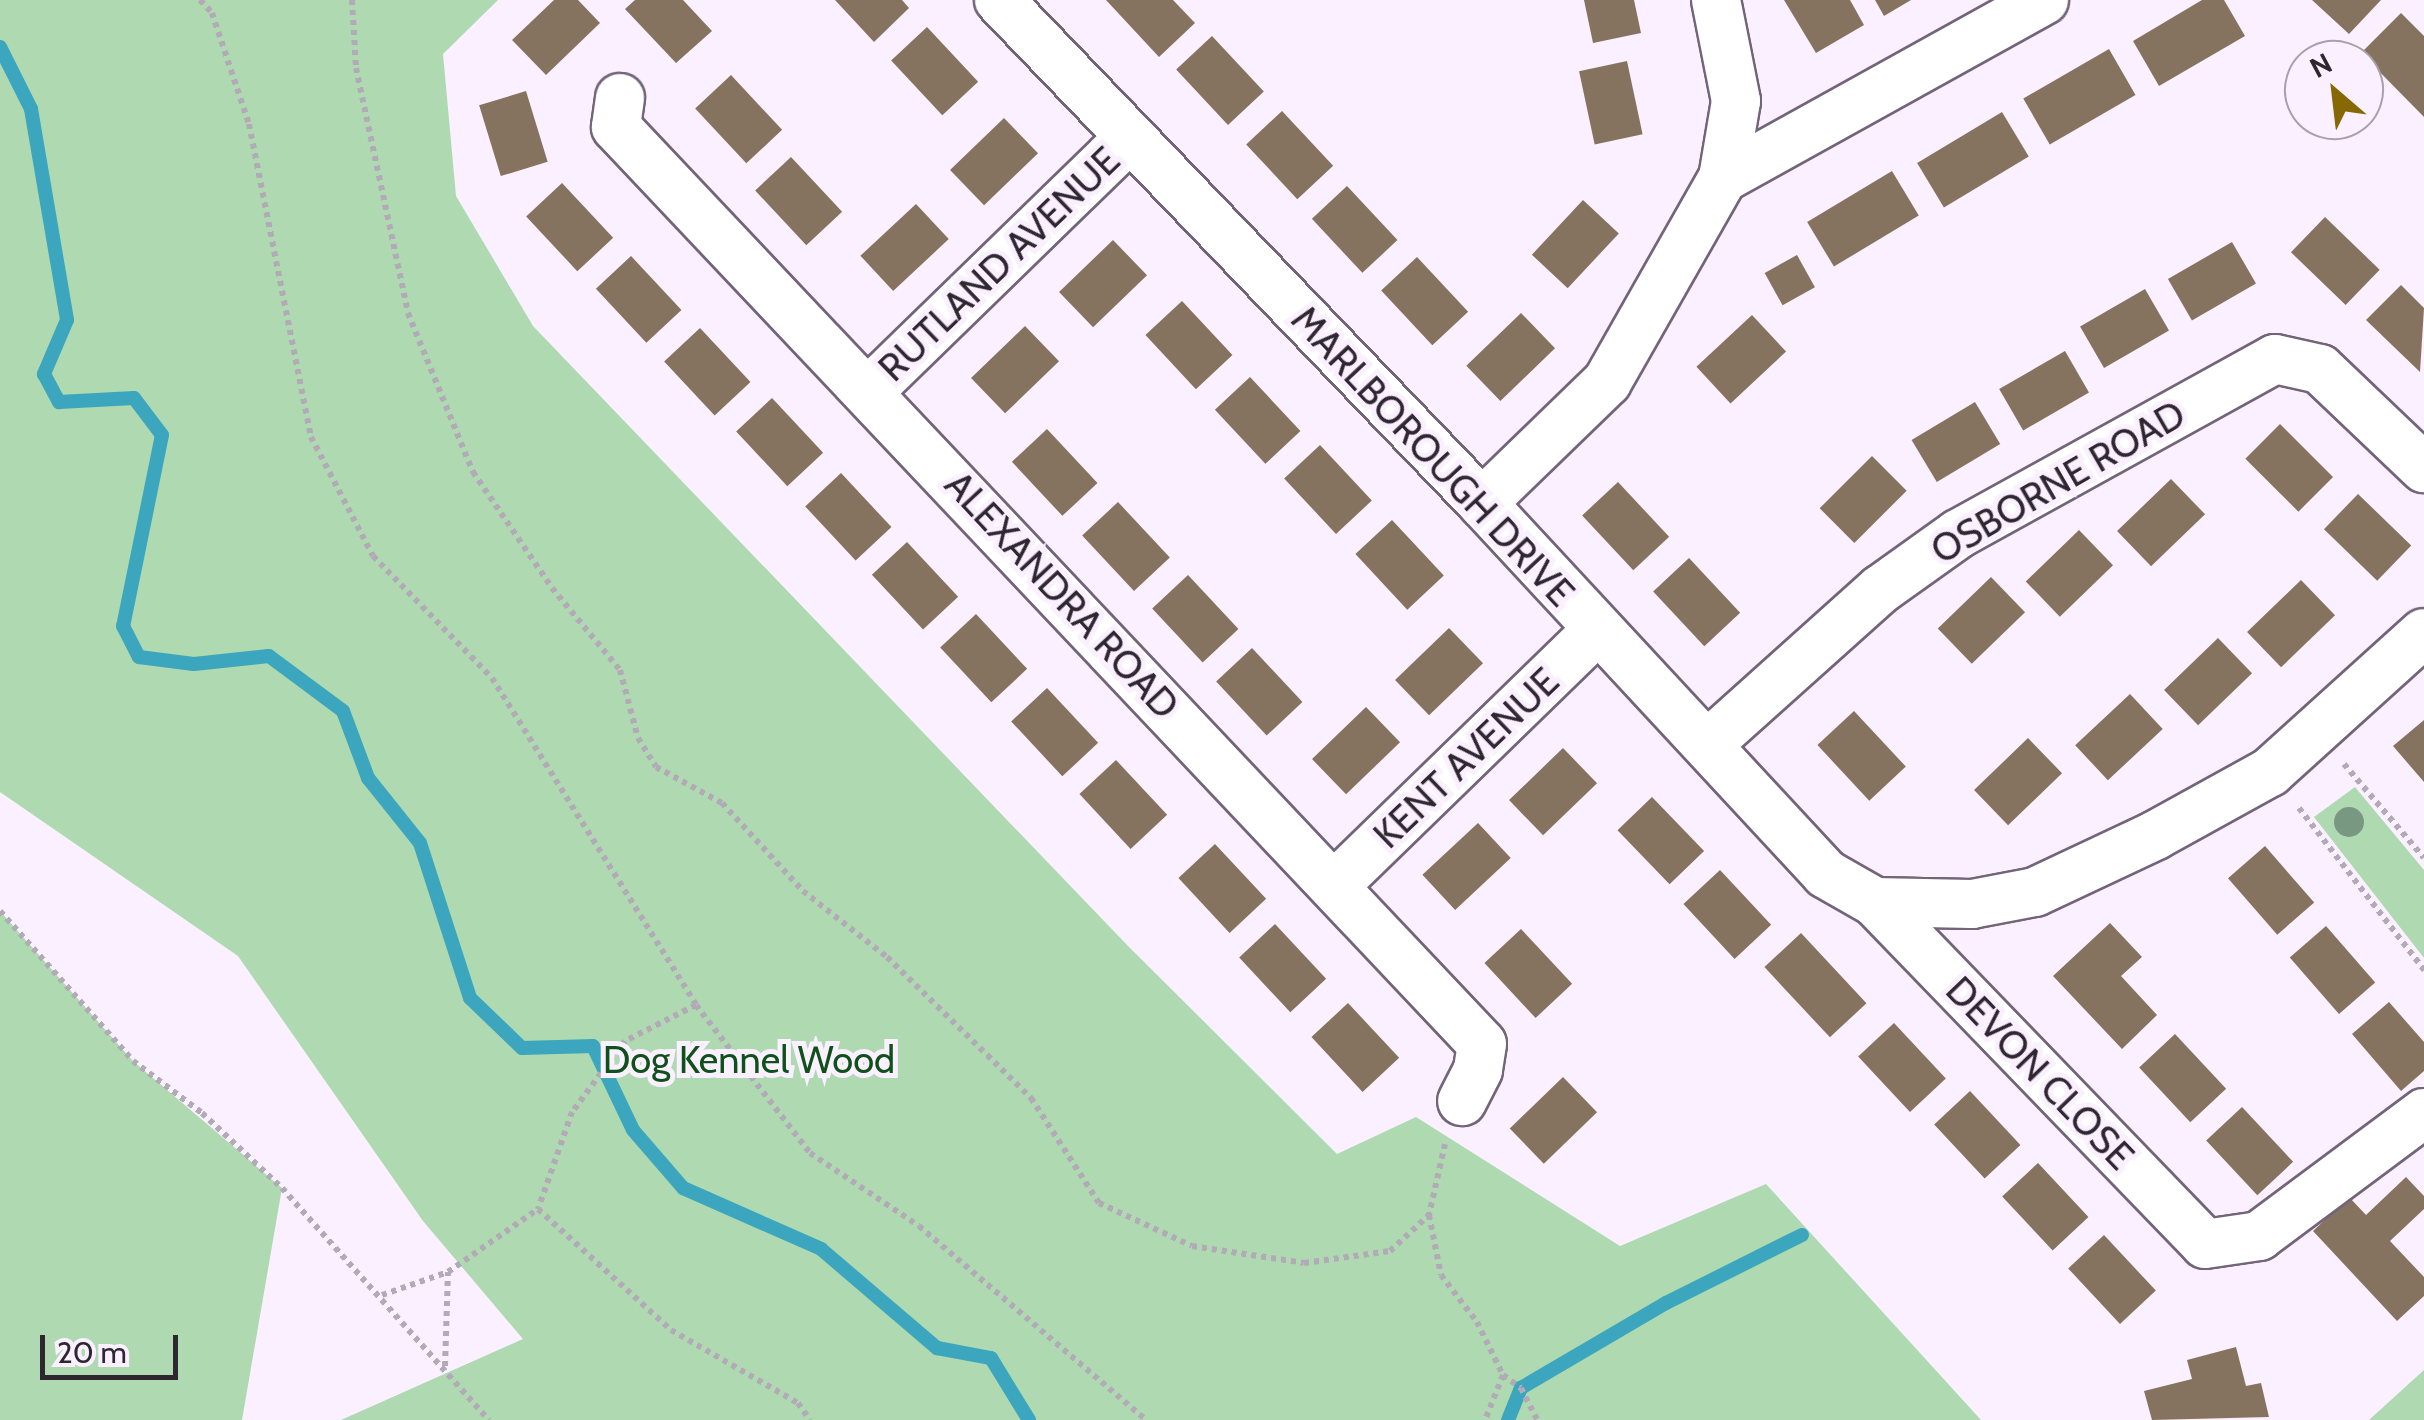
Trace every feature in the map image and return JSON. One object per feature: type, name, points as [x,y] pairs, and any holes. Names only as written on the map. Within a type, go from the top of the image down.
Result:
[{"type":"street","name":"MARLBOROUGH DRIVE","points":[[999,0],[1482,503],[1596,631],[1708,744],[1826,874],[1874,902]]},
{"type":"street","points":[[1482,503],[1607,382],[1723,178],[1736,102],[1716,0]]},
{"type":"street","points":[[1723,178],[2044,0]]},
{"type":"street","name":"ALEXANDRA ROAD","points":[[620,98],[616,126],[1336,884],[1482,1044],[1478,1070],[1462,1101]]},
{"type":"street","name":"RUTLAND AVENUE","points":[[869,391],[1130,137]]},
{"type":"street","name":"OSBORNE ROAD","points":[[1708,744],[1881,589],[1958,534],[2275,359],[2320,368],[2424,468]]},
{"type":"street","name":"KENT AVENUE","points":[[1336,884],[1596,631]]},
{"type":"street","points":[[1874,902],[1972,904],[2035,892],[2270,772],[2319,734],[2424,633]]},
{"type":"street","name":"DEVON CLOSE","points":[[1874,902],[2205,1244],[2260,1236],[2424,1113]]},
{"type":"path","points":[[200,0],[212,14],[249,124],[311,437],[373,556],[492,678],[696,1006],[810,1153],[919,1226],[1146,1420]]},
{"type":"path","points":[[352,0],[356,68],[408,313],[472,472],[552,588],[620,670],[638,738],[656,767],[722,803],[802,892],[900,970],[1030,1098],[1099,1204],[1192,1246],[1304,1263],[1390,1251],[1429,1215]]},
{"type":"path","points":[[2319,734],[2424,858]]},
{"type":"path","points":[[2270,772],[2424,970]]},
{"type":"path","points":[[0,911],[133,1061],[229,1138],[382,1295],[489,1420]]},
{"type":"path","points":[[382,1295],[448,1272],[538,1209],[572,1112],[625,1040],[696,1006]]},
{"type":"path","points":[[1434,1172],[1429,1215],[1441,1276],[1476,1322],[1504,1375],[1521,1388],[1536,1418]]},
{"type":"path","points":[[538,1209],[671,1330],[798,1403],[810,1420]]},
{"type":"path","points":[[446,1367],[448,1272]]},
{"type":"path","points":[[1485,1420],[1504,1375]]},
{"type":"green space","name":"Dog Kennel Wood","points":[[0,0],[498,0],[443,54],[456,196],[533,326],[1128,946],[1337,1154],[1416,1117],[1620,1246],[1766,1184],[1981,1420],[341,1420],[523,1339],[423,1221],[238,956],[0,792]]},
{"type":"green space","points":[[2355,787],[2424,870],[2424,958],[2314,817]]},
{"type":"green space","points":[[0,911],[133,1061],[282,1188],[242,1420],[0,1420]]},
{"type":"green space","points":[[2424,1370],[2424,1420],[2369,1420]]},
{"type":"building","points":[[554,0],[578,0],[600,23],[546,75],[512,40]]},
{"type":"building","points":[[635,0],[683,0],[712,31],[676,63],[625,9]]},
{"type":"building","points":[[835,0],[902,0],[909,8],[874,42]]},
{"type":"building","points":[[1106,0],[1173,0],[1195,23],[1159,57]]},
{"type":"building","points":[[1584,0],[1634,0],[1641,33],[1593,43]]},
{"type":"building","points":[[1784,0],[1850,0],[1864,25],[1816,53]]},
{"type":"building","points":[[1875,0],[1911,0],[1884,16]]},
{"type":"building","points":[[2202,0],[2224,0],[2245,36],[2159,86],[2133,41]]},
{"type":"building","points":[[2312,0],[2381,0],[2349,34]]},
{"type":"building","points":[[2401,13],[2424,36],[2424,117],[2384,76],[2384,40],[2374,40]]},
{"type":"building","points":[[927,27],[978,82],[942,115],[891,60]]},
{"type":"building","points":[[1212,36],[1264,92],[1228,125],[1176,69]]},
{"type":"building","points":[[2109,49],[2136,95],[2050,144],[2023,98]]},
{"type":"building","points":[[1627,61],[1643,134],[1595,145],[1579,71]]},
{"type":"building","points":[[731,75],[782,130],[746,163],[695,108]]},
{"type":"building","points":[[526,91],[548,162],[501,176],[479,105]]},
{"type":"building","points":[[1282,111],[1333,166],[1297,199],[1246,144]]},
{"type":"building","points":[[2002,112],[2029,157],[1944,208],[1917,163]]},
{"type":"building","points":[[1004,118],[1038,153],[984,205],[950,170]]},
{"type":"building","points":[[791,157],[842,212],[806,245],[755,190]]},
{"type":"building","points":[[1892,171],[1919,216],[1834,267],[1807,222]]},
{"type":"building","points":[[562,183],[613,238],[577,271],[526,216]]},
{"type":"building","points":[[1347,186],[1397,240],[1362,273],[1312,219]]},
{"type":"building","points":[[1583,200],[1619,233],[1568,288],[1532,255]]},
{"type":"building","points":[[916,204],[949,239],[893,291],[860,256]]},
{"type":"building","points":[[2325,217],[2380,270],[2346,305],[2291,252]]},
{"type":"building","points":[[1113,240],[1147,275],[1093,327],[1059,292]]},
{"type":"building","points":[[2232,242],[2256,284],[2192,321],[2168,279]]},
{"type":"building","points":[[1797,255],[1815,287],[1783,305],[1765,273]]},
{"type":"building","points":[[631,256],[681,310],[646,343],[596,289]]},
{"type":"building","points":[[1417,257],[1468,312],[1432,345],[1381,290]]},
{"type":"building","points":[[2401,285],[2424,308],[2420,372],[2366,320]]},
{"type":"building","points":[[2145,289],[2169,331],[2104,368],[2080,326]]},
{"type":"building","points":[[1182,301],[1232,355],[1196,389],[1145,335]]},
{"type":"building","points":[[1521,313],[1555,348],[1500,401],[1466,366]]},
{"type":"building","points":[[1752,315],[1786,352],[1731,403],[1696,367]]},
{"type":"building","points":[[1025,326],[1059,361],[1005,413],[971,378]]},
{"type":"building","points":[[700,328],[750,382],[715,416],[664,361]]},
{"type":"building","points":[[2065,351],[2089,393],[2023,431],[1999,389]]},
{"type":"building","points":[[1250,377],[1300,431],[1265,464],[1215,410]]},
{"type":"building","points":[[772,398],[823,453],[787,486],[736,431]]},
{"type":"building","points":[[1975,402],[2000,444],[1937,482],[1912,440]]},
{"type":"building","points":[[2280,424],[2333,477],[2298,512],[2245,459]]},
{"type":"building","points":[[1047,429],[1097,483],[1062,516],[1012,462]]},
{"type":"building","points":[[1320,445],[1372,501],[1336,534],[1284,478]]},
{"type":"building","points":[[1872,456],[1907,491],[1854,543],[1820,508]]},
{"type":"building","points":[[841,473],[891,527],[856,561],[805,506]]},
{"type":"building","points":[[2171,479],[2205,514],[2151,566],[2117,531]]},
{"type":"building","points":[[1618,482],[1669,537],[1633,570],[1582,515]]},
{"type":"building","points":[[2358,494],[2411,545],[2377,581],[2324,529]]},
{"type":"building","points":[[1118,502],[1170,558],[1134,591],[1082,535]]},
{"type":"building","points":[[1392,520],[1444,576],[1407,610],[1355,554]]},
{"type":"building","points":[[2079,530],[2113,565],[2060,617],[2026,581]]},
{"type":"building","points":[[907,542],[958,597],[923,630],[872,575]]},
{"type":"building","points":[[1689,558],[1740,613],[1704,646],[1653,591]]},
{"type":"building","points":[[1188,575],[1238,629],[1203,663],[1152,608]]},
{"type":"building","points":[[1991,577],[2025,612],[1972,664],[1938,628]]},
{"type":"building","points":[[2301,580],[2335,615],[2281,667],[2247,632]]},
{"type":"building","points":[[976,614],[1027,669],[991,702],[940,647]]},
{"type":"building","points":[[1449,628],[1483,663],[1429,715],[1395,680]]},
{"type":"building","points":[[2218,638],[2252,673],[2198,725],[2164,690]]},
{"type":"building","points":[[1252,648],[1302,702],[1267,736],[1216,681]]},
{"type":"building","points":[[1047,688],[1098,743],[1062,776],[1011,721]]},
{"type":"building","points":[[2130,694],[2163,729],[2108,780],[2075,745]]},
{"type":"building","points":[[1366,707],[1400,742],[1346,794],[1312,759]]},
{"type":"building","points":[[1854,711],[1906,767],[1869,801],[1817,745]]},
{"type":"building","points":[[2424,720],[2424,782],[2393,746]]},
{"type":"building","points":[[2028,738],[2062,773],[2008,825],[1974,790]]},
{"type":"building","points":[[1563,748],[1597,783],[1543,835],[1509,800]]},
{"type":"building","points":[[1116,760],[1167,815],[1131,849],[1079,794]]},
{"type":"building","points":[[1652,797],[1704,851],[1670,884],[1617,830]]},
{"type":"building","points":[[1478,823],[1511,858],[1455,910],[1422,875]]},
{"type":"building","points":[[1215,844],[1266,899],[1230,933],[1178,878]]},
{"type":"building","points":[[2265,846],[2314,903],[2277,935],[2228,878]]},
{"type":"building","points":[[1720,870],[1771,925],[1735,959],[1683,904]]},
{"type":"building","points":[[2110,923],[2142,957],[2121,976],[2157,1015],[2122,1049],[2053,976]]},
{"type":"building","points":[[1275,924],[1326,979],[1290,1012],[1239,957]]},
{"type":"building","points":[[2326,926],[2375,983],[2339,1014],[2290,957]]},
{"type":"building","points":[[1521,929],[1572,984],[1536,1018],[1484,963]]},
{"type":"building","points":[[1801,933],[1866,1003],[1830,1037],[1764,967]]},
{"type":"building","points":[[2389,1002],[2424,1042],[2424,1071],[2401,1091],[2352,1034]]},
{"type":"building","points":[[1348,1003],[1399,1058],[1363,1092],[1311,1037]]},
{"type":"building","points":[[1894,1023],[1946,1079],[1910,1112],[1858,1056]]},
{"type":"building","points":[[2175,1034],[2226,1089],[2190,1122],[2139,1067]]},
{"type":"building","points":[[1563,1077],[1597,1112],[1544,1164],[1510,1128]]},
{"type":"building","points":[[1970,1091],[2020,1145],[1985,1179],[1934,1124]]},
{"type":"building","points":[[2242,1107],[2293,1162],[2257,1195],[2206,1140]]},
{"type":"building","points":[[2038,1163],[2088,1217],[2053,1251],[2002,1196]]},
{"type":"building","points":[[2406,1177],[2424,1196],[2424,1209],[2390,1241],[2424,1277],[2424,1296],[2397,1321],[2313,1231],[2349,1197],[2366,1215]]},
{"type":"building","points":[[2104,1235],[2156,1291],[2120,1324],[2068,1268]]},
{"type":"building","points":[[2236,1347],[2246,1386],[2261,1383],[2269,1417],[2152,1420],[2144,1391],[2192,1379],[2187,1360]]},
{"type":"waterway","points":[[0,47],[31,109],[67,320],[44,374],[59,402],[134,398],[162,435],[123,626],[139,657],[194,664],[269,656],[343,711],[368,778],[420,843],[470,998],[522,1048],[593,1046],[633,1130],[683,1188],[821,1249],[937,1348],[991,1358],[1029,1420]]},
{"type":"waterway","points":[[1508,1420],[1521,1388],[1666,1303],[1802,1235]]}]
